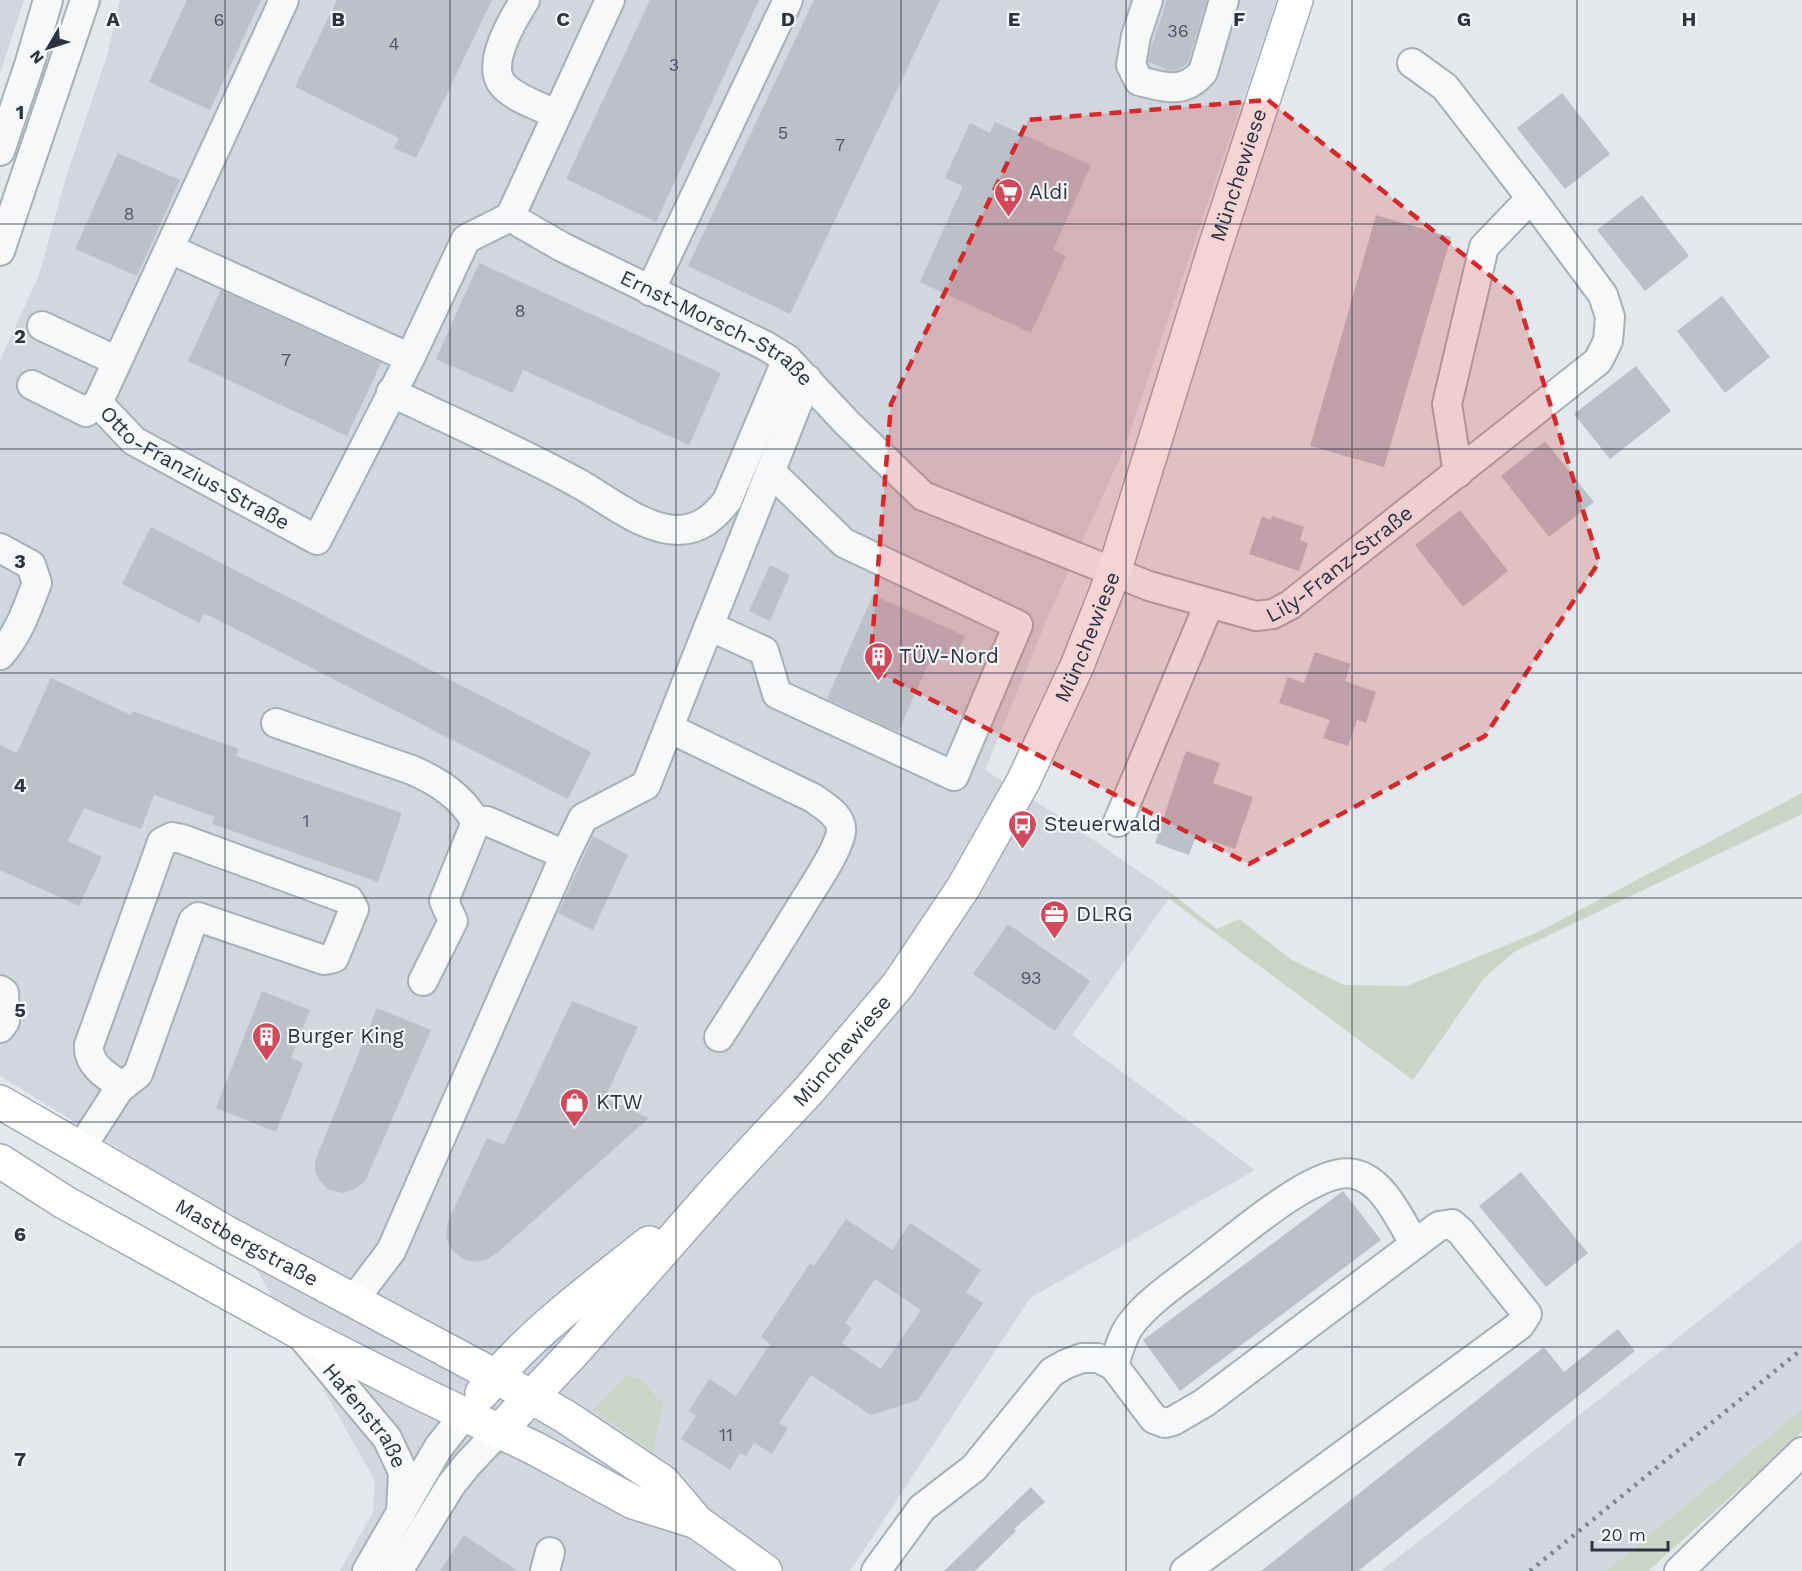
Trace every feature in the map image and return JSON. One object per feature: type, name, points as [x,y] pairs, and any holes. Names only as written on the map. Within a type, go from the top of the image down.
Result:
[{"type":"main road","name":"Münchewiese","points":[[530,1397],[570,1356],[718,1188],[861,1031],[898,985],[963,888],[1023,782],[1077,666],[1114,572],[1216,244],[1296,0]]},
{"type":"main road","name":"Mastbergstraße","points":[[0,1101],[229,1234],[495,1376],[566,1417],[663,1482],[697,1522],[765,1571]]},
{"type":"main road","name":"Mastbergstraße","points":[[0,1161],[64,1202],[297,1331],[499,1431],[633,1502],[697,1522]]},
{"type":"main road","name":"Münchewiese","points":[[495,1376],[542,1328],[718,1188]]},
{"type":"main road","points":[[464,1415],[495,1376]]},
{"type":"main road","points":[[499,1431],[530,1397]]},
{"type":"street","points":[[0,151],[48,0]]},
{"type":"street","points":[[0,251],[85,0]]},
{"type":"street","name":"Otto-Franzius-Straße","points":[[284,0],[98,403],[134,441],[317,540],[410,358],[466,239],[510,217]]},
{"type":"street","points":[[525,0],[499,49],[496,74],[503,86],[556,114]]},
{"type":"street","points":[[510,217],[610,0]]},
{"type":"street","points":[[650,291],[788,0]]},
{"type":"street","points":[[1148,0],[1136,36],[1131,65],[1139,81],[1179,88],[1195,81],[1203,72],[1224,0]]},
{"type":"street","name":"Lily-Franz-Straße","points":[[1114,572],[1149,586],[1209,604],[1256,616],[1273,614],[1290,605],[1598,361],[1608,341],[1610,317],[1603,296],[1445,87],[1412,63]]},
{"type":"street","points":[[1458,473],[1447,404],[1484,246],[1531,198]]},
{"type":"street","name":"Ernst-Morsch-Straße","points":[[510,217],[562,247],[764,345],[787,359],[847,423],[923,496],[1114,572]]},
{"type":"street","points":[[170,249],[410,358]]},
{"type":"street","points":[[42,326],[117,361]]},
{"type":"street","points":[[391,392],[575,482],[636,518],[676,530],[699,526],[711,518],[727,501],[787,359]]},
{"type":"street","points":[[353,1301],[391,1251],[583,818],[646,785],[807,379]]},
{"type":"street","points":[[32,385],[86,412],[98,403]]},
{"type":"street","points":[[709,626],[764,651],[777,694],[954,776],[1018,625],[844,543],[771,472]]},
{"type":"street","points":[[0,548],[31,565],[37,583],[23,620],[12,641],[0,655]]},
{"type":"street","points":[[1118,822],[1209,604]]},
{"type":"street","points":[[276,723],[433,779],[459,798],[476,822]]},
{"type":"street","points":[[669,728],[813,798],[834,814],[840,825],[841,832],[837,843],[822,872],[719,1037]]},
{"type":"street","points":[[476,822],[487,820],[565,855]]},
{"type":"street","points":[[423,981],[453,921],[444,901],[476,822]]},
{"type":"street","points":[[81,1148],[122,1086],[138,1074],[193,921],[198,917],[324,960],[334,958],[354,909],[349,900],[183,840],[172,837],[162,842],[88,1050],[102,1072],[122,1086]]},
{"type":"street","points":[[0,990],[4,993],[5,1021],[0,1028]]},
{"type":"street","points":[[1114,1366],[1119,1348],[1130,1326],[1146,1307],[1264,1214],[1330,1176],[1352,1173],[1369,1179],[1389,1202],[1415,1244]]},
{"type":"street","points":[[876,1571],[922,1508],[974,1468],[1052,1372],[1082,1358],[1098,1358],[1114,1366],[1154,1419],[1165,1423],[1173,1421],[1204,1403],[1439,1226],[1452,1224],[1527,1314],[1520,1325],[1185,1571]]},
{"type":"street","name":"Hafenstraße","points":[[297,1331],[387,1438],[403,1472],[401,1513]]},
{"type":"street","name":"Hafenstraße","points":[[367,1571],[438,1448],[464,1415]]},
{"type":"street","points":[[398,1571],[451,1485],[499,1431]]},
{"type":"street","points":[[1679,1571],[1802,1452]]},
{"type":"highlighted area","points":[[1268,100],[1517,297],[1599,562],[1485,736],[1249,864],[870,668],[891,404],[1028,120]]},
{"type":"shaded area","points":[[0,0],[24,0],[0,74]]},
{"type":"shaded area","points":[[120,0],[1277,0],[1124,449],[1049,614],[985,770],[1057,815],[1172,894],[1072,1035],[1255,1170],[1030,1298],[850,1571],[340,1571],[373,1512],[375,1481],[226,1215],[0,1076],[0,360],[39,275],[67,174],[107,56]]},
{"type":"shaded area","points":[[1802,1240],[1802,1409],[1606,1571],[1381,1571]]},
{"type":"green space","points":[[1802,793],[1802,814],[1514,952],[1484,978],[1413,1080],[1168,898],[1172,894],[1217,929],[1239,919],[1292,960],[1344,985],[1407,986],[1538,932]]},
{"type":"green space","points":[[626,1376],[639,1378],[663,1404],[653,1452],[594,1410]]},
{"type":"green space","points":[[1802,1409],[1802,1432],[1648,1571],[1606,1571]]},
{"type":"building","points":[[187,0],[261,0],[210,110],[149,82]]},
{"type":"building","points":[[337,0],[492,0],[416,158],[394,148],[399,138],[295,87]]},
{"type":"building","points":[[650,0],[759,0],[656,222],[566,179]]},
{"type":"building","points":[[814,0],[940,0],[790,314],[688,266]]},
{"type":"building","points":[[1167,0],[1207,0],[1188,63],[1171,71],[1148,62]]},
{"type":"building","points":[[1562,93],[1610,154],[1565,189],[1517,128]]},
{"type":"building","name":"Aldi","points":[[995,122],[1091,165],[1053,250],[1066,256],[1031,333],[920,282],[963,186],[945,178],[970,123],[990,133]]},
{"type":"building","points":[[118,153],[180,180],[137,276],[75,249]]},
{"type":"building","points":[[1642,195],[1689,256],[1645,291],[1597,230]]},
{"type":"building","points":[[1376,215],[1451,237],[1384,467],[1310,446]]},
{"type":"building","points":[[479,263],[721,373],[689,445],[523,370],[513,393],[436,359]]},
{"type":"building","points":[[221,290],[381,363],[347,436],[188,361]]},
{"type":"building","points":[[1722,296],[1770,357],[1725,393],[1677,331]]},
{"type":"building","points":[[1636,366],[1671,411],[1610,459],[1574,414]]},
{"type":"building","points":[[1545,441],[1594,502],[1549,537],[1501,476]]},
{"type":"building","points":[[1460,510],[1508,571],[1463,607],[1415,545]]},
{"type":"building","points":[[1262,516],[1271,520],[1272,516],[1304,527],[1300,540],[1308,543],[1299,571],[1249,554]]},
{"type":"building","points":[[151,527],[591,752],[568,799],[204,613],[199,623],[122,584]]},
{"type":"building","points":[[770,565],[790,575],[770,621],[749,611]]},
{"type":"building","name":"TÜV-Nord","points":[[873,595],[965,636],[954,659],[934,651],[898,732],[827,699]]},
{"type":"building","points":[[1315,652],[1351,664],[1345,681],[1376,692],[1366,723],[1357,720],[1348,746],[1323,738],[1330,720],[1279,703],[1288,677],[1304,683]]},
{"type":"building","points":[[51,678],[131,715],[132,711],[239,749],[236,756],[402,813],[378,882],[212,824],[215,817],[154,795],[141,829],[84,808],[68,841],[102,857],[79,906],[0,870],[0,745],[17,753]]},
{"type":"building","points":[[1186,751],[1220,763],[1213,783],[1253,797],[1235,849],[1196,836],[1189,855],[1155,843]]},
{"type":"building","points":[[593,836],[628,855],[593,930],[558,913]]},
{"type":"building","points":[[1008,924],[1090,981],[1055,1031],[973,974]]},
{"type":"building","name":"Burger King","points":[[262,991],[310,1010],[291,1058],[303,1063],[276,1132],[216,1108]]},
{"type":"building","name":"KTW","points":[[572,1001],[638,1027],[605,1098],[649,1118],[497,1253],[486,1260],[474,1262],[463,1259],[452,1250],[446,1237],[448,1221],[487,1138],[504,1145]]},
{"type":"building","points":[[377,1008],[431,1030],[365,1181],[355,1189],[342,1193],[328,1189],[320,1181],[315,1171],[315,1161]]},
{"type":"building","points":[[1521,1172],[1588,1253],[1546,1287],[1479,1206]]},
{"type":"building","points":[[1343,1191],[1381,1240],[1180,1391],[1143,1340]]},
{"type":"building","points":[[846,1219],[892,1250],[910,1223],[981,1270],[966,1292],[983,1303],[918,1400],[871,1415],[811,1375],[779,1423],[788,1428],[772,1454],[754,1443],[746,1456],[740,1453],[730,1470],[681,1439],[696,1416],[689,1411],[709,1379],[736,1396],[770,1344],[761,1337],[810,1263],[814,1266]],"holes":[[[875,1279],[921,1310],[881,1369],[842,1343],[852,1328],[845,1323]]]},
{"type":"building","points":[[1618,1329],[1635,1351],[1358,1571],[1261,1571],[1544,1347],[1564,1372]]},
{"type":"building","points":[[1031,1487],[1045,1502],[1014,1529],[1016,1531],[975,1571],[944,1571]]},
{"type":"building","points":[[464,1535],[518,1571],[440,1571]]},
{"type":"railway","points":[[1530,1571],[1802,1349]]},
{"type":"place","name":"Aldi","points":[[1008,218]]},
{"type":"place","name":"TÜV-Nord","points":[[878,682]]},
{"type":"place","name":"Steuerwald","points":[[1023,850]]},
{"type":"place","name":"DLRG","points":[[1055,940]]},
{"type":"place","name":"Burger King","points":[[266,1062]]},
{"type":"place","name":"KTW","points":[[575,1128]]}]
